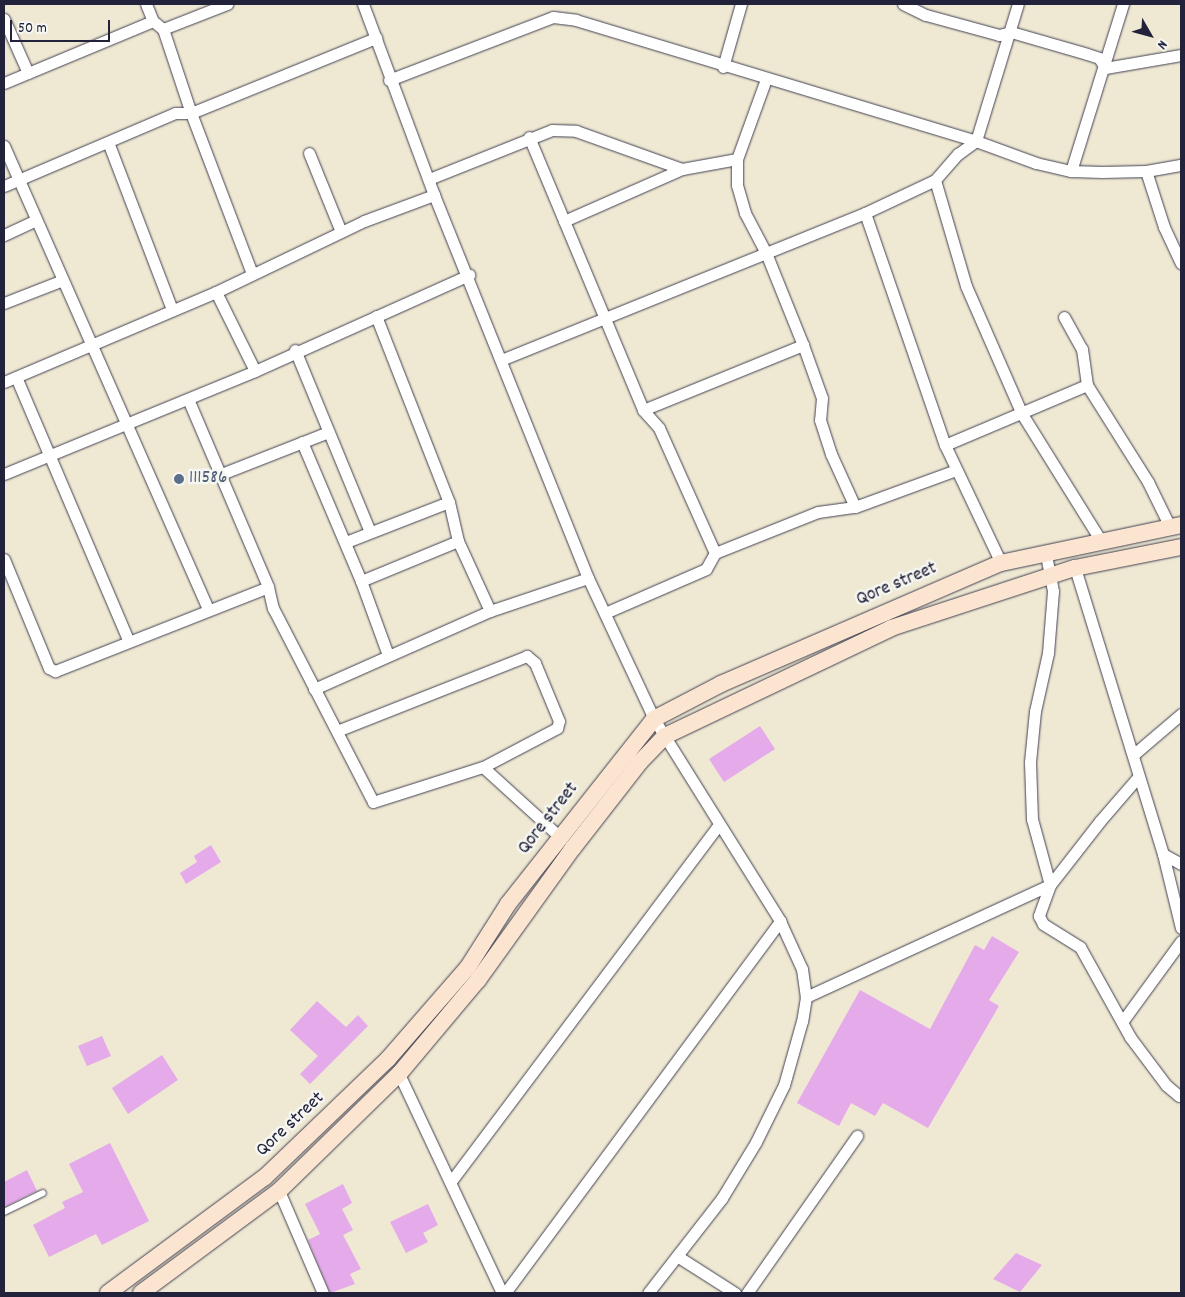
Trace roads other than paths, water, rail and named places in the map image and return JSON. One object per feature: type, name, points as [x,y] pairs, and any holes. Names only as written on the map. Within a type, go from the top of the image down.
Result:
[{"type":"street","points":[[146,4],[153,21],[164,29],[191,113],[252,274]]},
{"type":"street","points":[[164,29],[226,4]]},
{"type":"street","points":[[363,4],[389,80],[434,195],[469,275],[588,578],[654,719],[718,826],[780,921],[802,969],[806,997],[784,1085],[760,1134],[722,1198],[648,1293]]},
{"type":"street","points":[[722,67],[741,4]]},
{"type":"street","points":[[903,4],[926,15],[999,36],[1011,32],[1087,54],[1099,58],[1105,68]]},
{"type":"street","points":[[501,360],[604,317],[865,214],[935,180],[958,154],[976,141],[1011,32],[1018,4]]},
{"type":"street","points":[[1071,171],[1105,68],[1123,4]]},
{"type":"street","points":[[389,80],[554,17],[576,20],[722,67],[976,141],[1036,163],[1071,171],[1146,171],[1181,166]]},
{"type":"street","points":[[4,18],[28,73]]},
{"type":"street","points":[[4,83],[153,21]]},
{"type":"street","points":[[4,186],[175,113],[191,113],[376,38]]},
{"type":"street","points":[[1105,68],[1181,54]]},
{"type":"street","points":[[766,79],[737,159],[737,185],[745,213],[766,253],[803,345],[822,398],[820,420],[855,507]]},
{"type":"street","points":[[429,180],[529,137],[552,130],[576,131],[682,169]]},
{"type":"street","points":[[529,137],[643,410],[659,428],[715,553]]},
{"type":"street","points":[[108,142],[172,310]]},
{"type":"street","points":[[4,146],[92,346],[124,424],[208,609]]},
{"type":"street","points":[[308,153],[341,232]]},
{"type":"street","points":[[564,221],[682,169],[737,159]]},
{"type":"street","points":[[1146,171],[1164,227],[1181,263]]},
{"type":"street","points":[[935,180],[966,286],[1022,414],[1101,541]]},
{"type":"street","points":[[4,382],[216,292],[341,232],[434,195]]},
{"type":"street","points":[[865,214],[945,445],[1002,563]]},
{"type":"street","points":[[4,235],[36,220]]},
{"type":"street","points":[[4,474],[255,371],[295,350],[469,275]]},
{"type":"street","points":[[4,303],[63,280]]},
{"type":"street","points":[[216,292],[255,371]]},
{"type":"street","points":[[376,316],[448,502],[458,541],[490,611]]},
{"type":"street","points":[[1064,317],[1082,348],[1087,385],[1176,526]]},
{"type":"street","points":[[643,410],[803,345]]},
{"type":"street","points":[[295,350],[370,532]]},
{"type":"street","points":[[16,377],[128,640]]},
{"type":"street","points":[[945,445],[1087,385]]},
{"type":"street","points":[[188,399],[268,587],[273,608],[314,690],[336,732],[373,802],[483,767],[557,728],[557,713],[535,663],[527,656],[336,732]]},
{"type":"street","points":[[221,474],[328,432]]},
{"type":"street","points":[[302,442],[362,580],[388,655]]},
{"type":"street","points":[[605,613],[706,569],[715,553],[818,512],[855,507],[956,470]]},
{"type":"street","points":[[346,542],[448,502]]},
{"type":"street","name":"Qore street","points":[[108,1293],[265,1177],[388,1059],[468,967],[508,904],[654,719],[721,684],[1002,563],[1176,526]]},
{"type":"street","points":[[1129,535],[1134,556]]},
{"type":"street","points":[[362,580],[458,541]]},
{"type":"street","name":"Qore street","points":[[141,1293],[278,1191],[399,1074],[478,980],[573,848],[640,762],[665,736],[891,628],[999,590],[1050,577],[1075,568],[1181,548]]},
{"type":"street","points":[[1046,555],[1053,591],[1048,653],[1034,711],[1030,762],[1032,819],[1050,885]]},
{"type":"street","points":[[4,559],[49,668],[66,668],[128,640],[268,587]]},
{"type":"street","points":[[1075,568],[1163,854],[1181,928]]},
{"type":"street","points":[[314,690],[388,655],[490,611],[588,578]]},
{"type":"street","points":[[1133,755],[1181,714]]},
{"type":"street","points":[[483,767],[560,837]]},
{"type":"street","points":[[1138,777],[1100,821],[1050,885],[1039,916],[1043,924],[1080,948],[1122,1022],[1166,1085],[1179,1096]]},
{"type":"street","points":[[452,1180],[718,826]]},
{"type":"street","points":[[1163,854],[1181,864]]},
{"type":"street","points":[[806,997],[1050,885]]},
{"type":"street","points":[[399,1074],[452,1180],[503,1293],[780,921]]},
{"type":"street","points":[[1122,1022],[1181,942]]},
{"type":"street","points":[[747,1293],[857,1136]]},
{"type":"street","points":[[278,1191],[323,1293]]},
{"type":"street","points":[[677,1256],[735,1293]]},
{"type":"lane","points":[[4,1212],[43,1193]]},
{"type":"place","name":"111586","points":[[179,479]]}]
